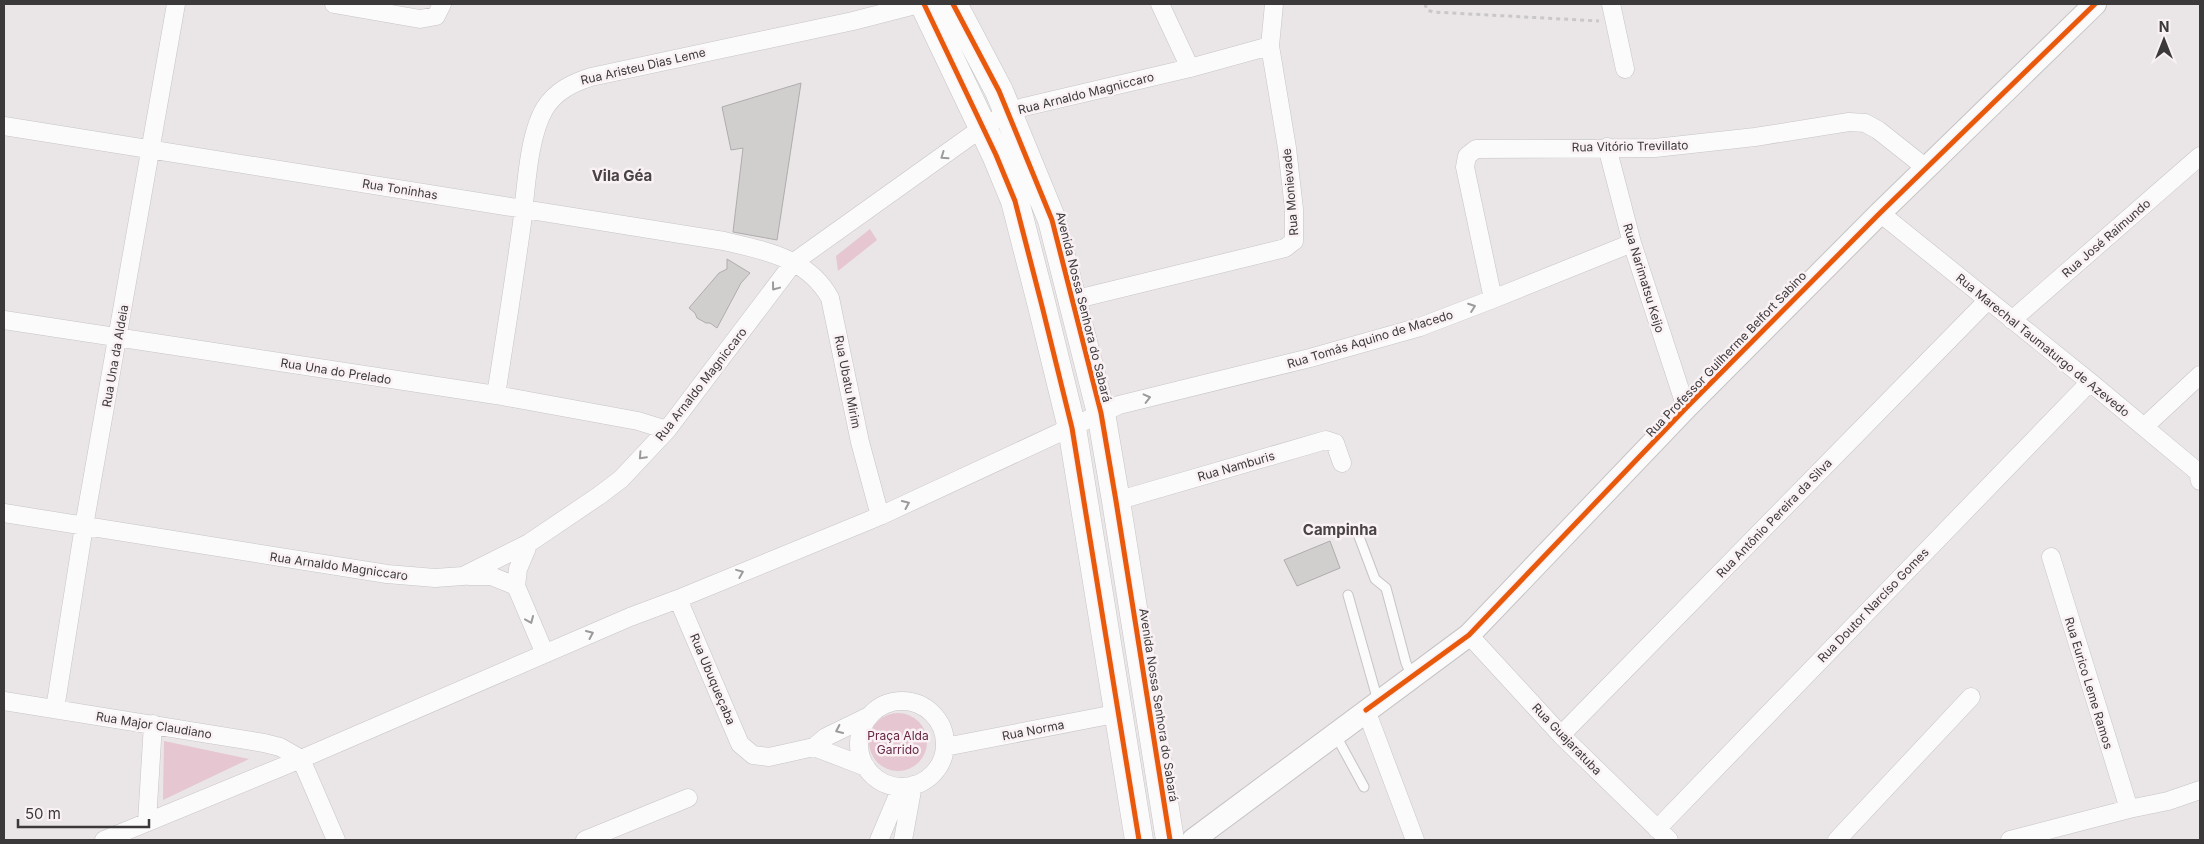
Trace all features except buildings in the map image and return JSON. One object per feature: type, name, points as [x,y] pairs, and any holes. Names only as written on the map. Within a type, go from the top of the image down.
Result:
[{"type":"main road","points":[[924,4],[968,100],[983,128],[1015,201],[1072,428],[1120,713],[1139,840]]},
{"type":"main road","name":"Avenida Nossa Senhora do Sabará","points":[[953,4],[1009,112],[1052,220],[1073,300],[1101,413],[1170,840]]},
{"type":"street","name":"Rua Una da Aldeia","points":[[55,709],[84,526],[176,4]]},
{"type":"street","points":[[334,4],[420,20],[439,10]]},
{"type":"street","name":"Rua Aristeu Dias Leme","points":[[496,396],[530,162],[539,121],[550,101],[570,84],[591,77],[854,21],[919,4]]},
{"type":"street","points":[[1160,4],[1190,68]]},
{"type":"street","name":"Rua Monievade","points":[[1073,300],[1285,248],[1294,241],[1294,210],[1287,148],[1270,46],[1274,4]]},
{"type":"street","points":[[1611,4],[1626,69]]},
{"type":"street","name":"Rua Professor Guilherme Belfort Sabino","points":[[1193,840],[1412,676],[1470,635],[1686,408],[1880,213],[2094,4]]},
{"type":"street","name":"Rua Arnaldo Magniccaro","points":[[4,513],[387,574],[435,578],[463,576],[530,543],[564,522],[621,479],[667,430],[794,262],[983,128],[1009,112],[1190,68],[1270,46]]},
{"type":"street","name":"Rua Vitório Trevillato","points":[[1493,299],[1466,167],[1467,156],[1476,149],[1655,148],[1700,144],[1821,126],[1865,123],[1878,130],[1926,168]]},
{"type":"street","name":"Rua Toninhas","points":[[4,126],[724,241],[771,252],[794,262]]},
{"type":"street","name":"Rua Narimatsu Keijo","points":[[1607,147],[1632,243],[1686,408]]},
{"type":"street","name":"Rua José Raimundo","points":[[2012,320],[2200,156]]},
{"type":"street","name":"Rua Marechal Taumaturgo de Azevedo","points":[[1880,213],[1895,223],[1987,301],[2090,382],[2199,475]]},
{"type":"street","name":"Rua Tomás Aquino de Macedo","points":[[104,840],[301,759],[630,617],[880,516],[1119,405],[1310,358],[1420,327],[1632,243]]},
{"type":"street","name":"Rua Ubatu Mirim","points":[[794,262],[822,283],[830,298],[860,442],[880,516]]},
{"type":"street","name":"Rua Antônio Pereira da Silva","points":[[1561,735],[1987,301]]},
{"type":"street","name":"Rua Una do Prelado","points":[[4,320],[496,396],[638,421],[667,430]]},
{"type":"street","points":[[2144,427],[2200,375]]},
{"type":"street","name":"Rua Doutor Narcíso Gomes","points":[[1663,835],[2090,382]]},
{"type":"street","name":"Rua Namburis","points":[[1116,500],[1326,440],[1335,443],[1342,463]]},
{"type":"street","points":[[530,543],[518,570],[516,586],[545,654]]},
{"type":"street","name":"Rua Eurico Leme Ramos","points":[[2050,557],[2129,809]]},
{"type":"street","points":[[463,576],[485,574],[516,586]]},
{"type":"street","name":"Rua Ubuqueçaba","points":[[678,599],[740,744],[753,755],[769,757],[814,747]]},
{"type":"street","name":"Rua Guajaratuba","points":[[1470,635],[1561,735],[1663,835]]},
{"type":"street","points":[[1837,840],[1971,697]]},
{"type":"street","name":"Rua Major Claudiano","points":[[4,701],[264,743],[280,747],[301,759]]},
{"type":"street","points":[[895,701],[909,701],[923,706],[934,714],[942,726],[945,747],[940,764],[933,773],[924,781],[907,786],[881,781],[866,767],[814,747],[826,737],[867,718],[881,706],[895,701]]},
{"type":"street","points":[[1372,706],[1415,840]]},
{"type":"street","name":"Rua Norma","points":[[945,747],[1120,713]]},
{"type":"street","points":[[866,767],[859,747],[859,736],[867,718]]},
{"type":"street","points":[[147,822],[152,724]]},
{"type":"street","points":[[301,759],[336,840]]},
{"type":"street","points":[[878,840],[907,786]]},
{"type":"street","points":[[903,840],[907,786]]},
{"type":"street","points":[[2010,840],[2129,809],[2168,801],[2200,790]]},
{"type":"street","points":[[585,840],[688,798]]},
{"type":"lane","points":[[1358,534],[1375,579],[1386,588],[1406,663],[1412,676]]},
{"type":"lane","points":[[1348,595],[1372,706]]},
{"type":"lane","points":[[1335,734],[1364,787]]},
{"type":"path","points":[[1425,4],[1427,10],[1433,12],[1615,22]]},
{"type":"green space","points":[[870,229],[877,240],[838,271],[836,256]]},
{"type":"green space","name":"Praça Alda Garrido","points":[[898,713],[914,718],[922,726],[927,742],[922,758],[914,766],[898,771],[882,766],[874,758],[869,742],[874,726],[882,718]]},
{"type":"green space","points":[[164,741],[249,759],[163,800]]},
{"type":"cycle path","points":[[924,4],[996,155],[1015,201],[1072,428],[1139,840]]},
{"type":"cycle path","points":[[953,4],[999,91],[1052,220],[1101,413],[1170,840]]},
{"type":"cycle path","points":[[1366,710],[1469,635],[1686,408],[1880,213],[2095,4]]},
{"type":"district","name":"Vila Géa","points":[[622,175]]},
{"type":"district","name":"Campinha","points":[[1340,529]]}]
